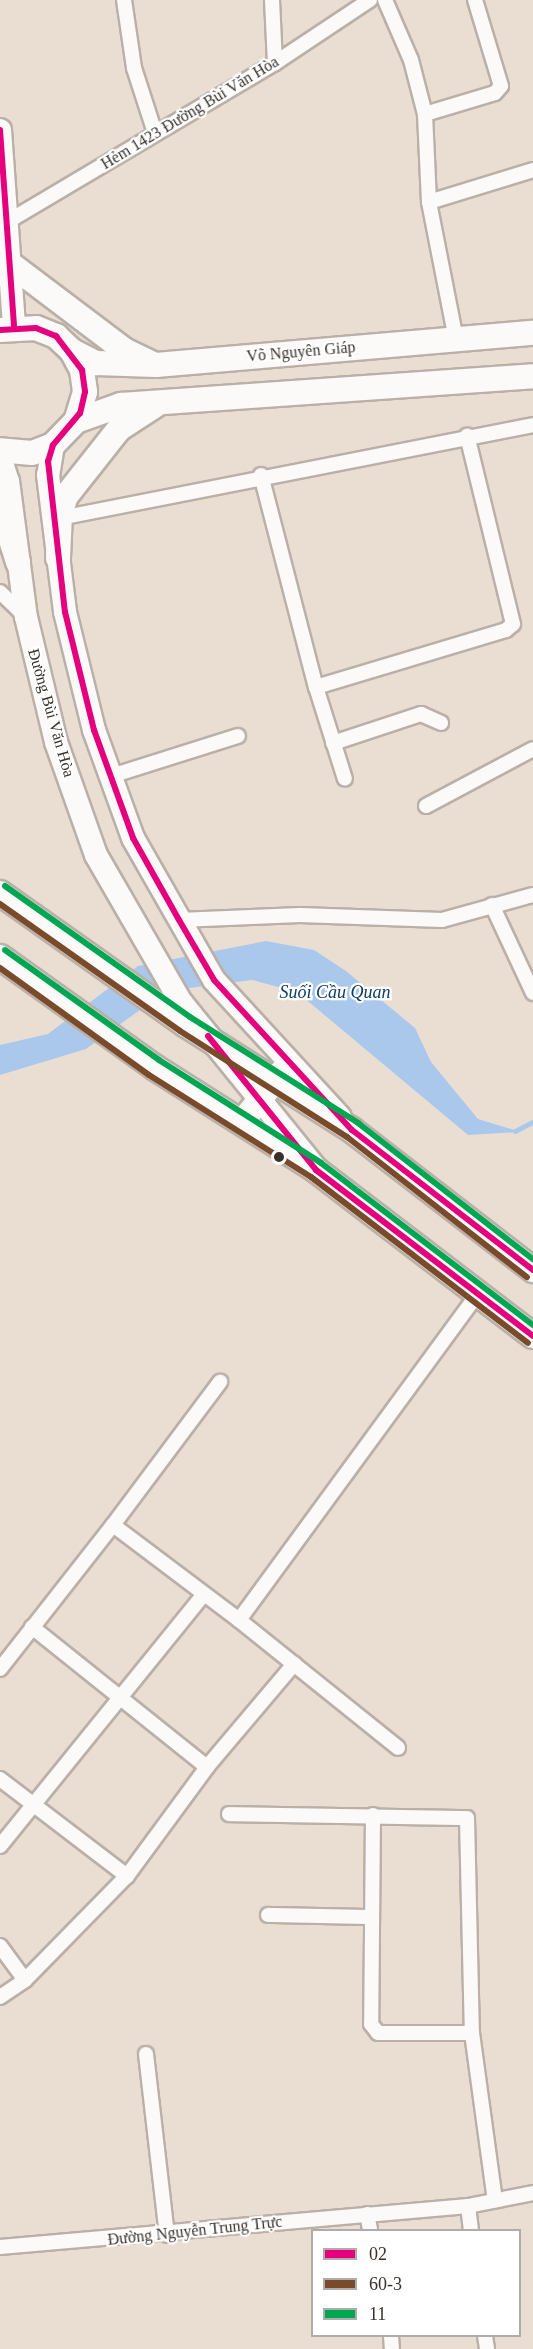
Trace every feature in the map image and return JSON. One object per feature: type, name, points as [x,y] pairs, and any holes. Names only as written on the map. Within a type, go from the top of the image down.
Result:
[{"type":"highway","points":[[6,263],[124,350],[156,365]]},
{"type":"highway","name":"Võ Nguyên Giáp","points":[[7,328],[46,332],[72,351],[96,363],[156,365],[533,333]]},
{"type":"highway","points":[[0,450],[32,453],[53,445],[76,421],[85,392],[82,370],[72,351]]},
{"type":"highway","points":[[76,421],[121,405],[533,376]]},
{"type":"highway","points":[[58,558],[60,518],[66,496],[118,429],[162,402]]},
{"type":"highway","points":[[0,505],[18,562]]},
{"type":"highway","points":[[0,893],[98,962],[183,1013],[213,1042],[352,1130],[533,1270]]},
{"type":"highway","points":[[0,957],[154,1067],[316,1170],[533,1336]]},
{"type":"highway","points":[[242,1122],[274,1081]]},
{"type":"main road","points":[[0,130],[7,222],[7,328]]},
{"type":"main road","points":[[53,445],[48,475],[68,622],[111,777],[133,838],[274,1081],[316,1170]]},
{"type":"main road","name":"Đường Bùi Văn Hòa","points":[[0,458],[8,481],[26,617],[56,742],[96,855],[183,1013]]},
{"type":"street","points":[[124,0],[134,68],[155,133]]},
{"type":"street","points":[[273,0],[275,63]]},
{"type":"street","name":"Hẻm 1423 Đường Bùi Văn Hòa","points":[[7,222],[275,63],[370,0]]},
{"type":"street","points":[[385,0],[411,60],[425,114],[429,202],[456,339]]},
{"type":"street","points":[[425,114],[495,93],[501,86],[475,0]]},
{"type":"street","points":[[429,202],[533,170]]},
{"type":"street","points":[[60,518],[261,476],[467,436],[533,426]]},
{"type":"street","points":[[316,687],[495,633],[513,624],[467,436]]},
{"type":"street","points":[[261,476],[316,687],[345,779]]},
{"type":"street","points":[[0,592],[26,617]]},
{"type":"street","points":[[333,743],[421,714],[441,723]]},
{"type":"street","points":[[111,777],[238,736]]},
{"type":"street","points":[[426,806],[533,749]]},
{"type":"street","points":[[182,926],[300,915],[442,921],[533,895]]},
{"type":"street","points":[[492,905],[533,993]]},
{"type":"street","points":[[239,1620],[478,1294]]},
{"type":"street","points":[[0,1669],[113,1525],[220,1382]]},
{"type":"street","points":[[113,1525],[239,1620],[398,1748]]},
{"type":"street","points":[[0,1846],[34,1808],[121,1695],[204,1594]]},
{"type":"street","points":[[32,1627],[121,1695],[207,1767]]},
{"type":"street","points":[[0,1997],[25,1980],[128,1876],[207,1767],[294,1664]]},
{"type":"street","points":[[0,1779],[34,1808],[128,1876]]},
{"type":"street","points":[[230,1814],[467,1818],[471,2032],[495,2200]]},
{"type":"street","points":[[373,1815],[371,2024],[378,2032],[471,2032]]},
{"type":"street","points":[[268,1915],[372,1917]]},
{"type":"street","points":[[0,1946],[25,1980]]},
{"type":"street","points":[[146,2054],[167,2235]]},
{"type":"street","name":"Đường Nguyễn Trung Trực","points":[[0,2247],[167,2235],[468,2206],[533,2193]]},
{"type":"street","points":[[468,2206],[471,2229]]},
{"type":"street","points":[[367,2214],[370,2229]]},
{"type":"water","name":"Suối Cầu Quan","points":[[266,941],[314,950],[346,971],[415,1028],[431,1062],[478,1119],[521,1132],[468,1135],[297,992],[252,980],[166,991],[86,1049],[0,1075],[0,1045],[48,1034],[138,966]]},
{"type":"waterway","name":"Suối Cầu Quan","points":[[515,1131],[533,1122]]},
{"type":"transit line","name":"02","points":[[0,130],[14,326]]},
{"type":"transit line","name":"02","points":[[0,330],[36,328],[56,336],[82,370],[85,392],[80,413],[53,445],[48,461],[65,612],[94,730],[133,838],[179,920],[214,980],[352,1130],[533,1270]]},
{"type":"transit line","name":"11","points":[[5,886],[190,1017],[358,1123],[533,1259]]},
{"type":"transit line","name":"60-3","points":[[0,904],[180,1031],[347,1137],[527,1277]]},
{"type":"transit line","name":"11","points":[[5,950],[159,1060],[321,1163],[533,1325]]},
{"type":"transit line","name":"60-3","points":[[0,968],[149,1075],[311,1177],[528,1343]]},
{"type":"transit line","name":"02","points":[[208,1036],[316,1170],[533,1336]]}]
